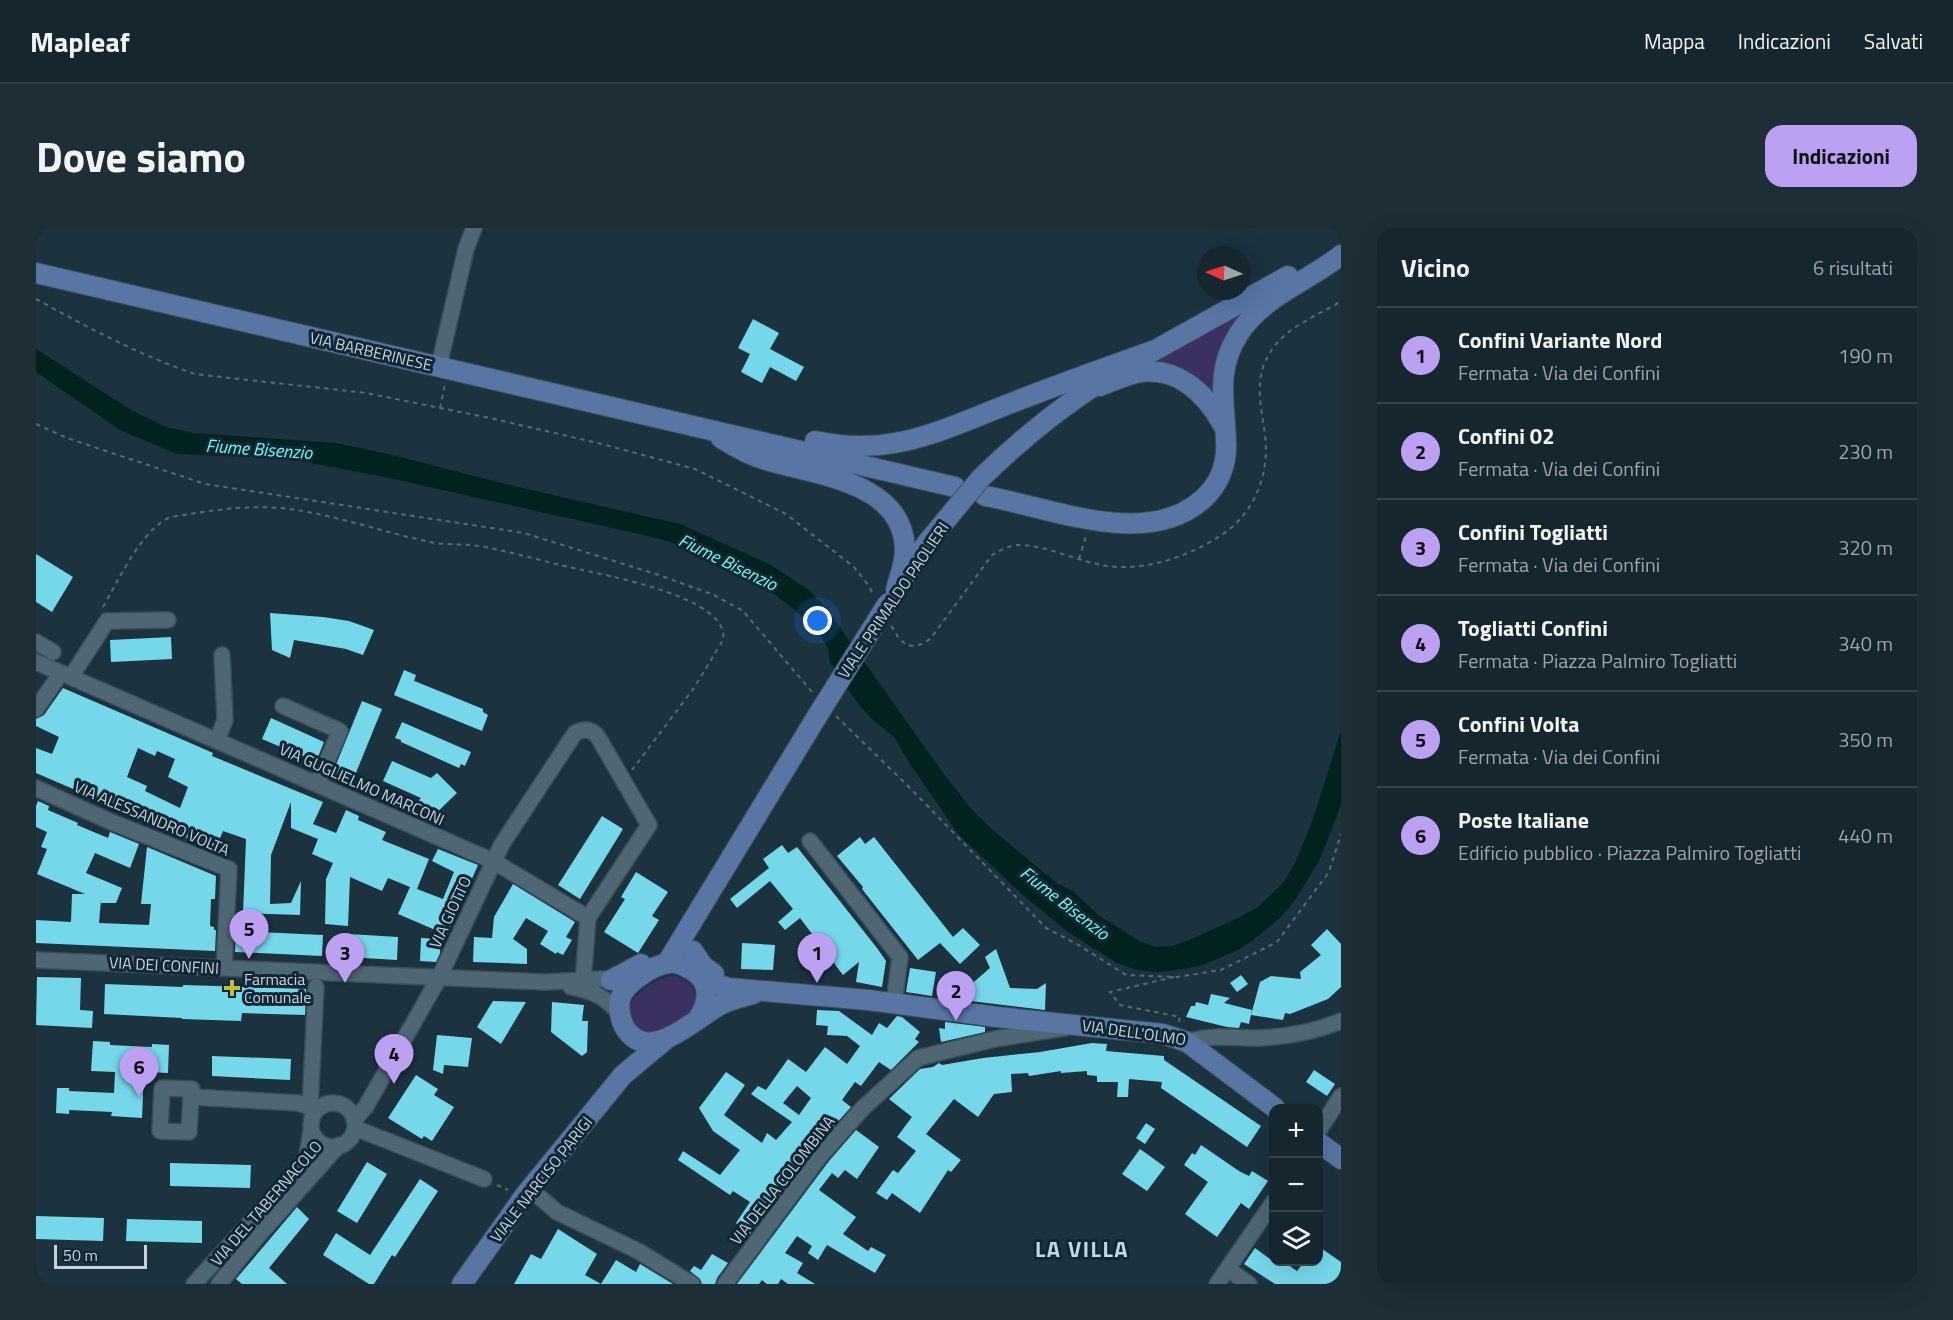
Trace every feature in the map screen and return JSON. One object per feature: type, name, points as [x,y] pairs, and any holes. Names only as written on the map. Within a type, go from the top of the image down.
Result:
[{"type":"main road","name":"VIALE PRIMALDO PAOLIERI","points":[[667,963],[699,909],[825,716],[886,597],[926,544],[957,495],[983,487],[1038,426],[1083,392],[1341,246]]},
{"type":"main road","points":[[983,487],[1111,523],[1144,523],[1170,518],[1193,507],[1212,490],[1222,472],[1226,448],[1222,384],[1228,356],[1239,333],[1263,307],[1341,255]]},
{"type":"main road","name":"VIA BARBERINESE","points":[[36,273],[706,429]]},
{"type":"main road","points":[[706,429],[750,428],[850,447],[897,444],[962,423],[1152,351]]},
{"type":"main road","points":[[1083,392],[1135,373],[1166,374],[1178,377],[1197,389],[1215,411],[1224,427]]},
{"type":"main road","points":[[706,429],[957,495]]},
{"type":"main road","points":[[706,429],[752,456],[851,484],[883,503],[896,517],[905,542],[905,559],[886,597]]},
{"type":"main road","name":"VIALE PRIMALDO PAOLIERI","points":[[699,909],[692,933],[693,951],[700,977]]},
{"type":"main road","points":[[611,980],[662,951],[699,909]]},
{"type":"main road","points":[[693,951],[703,966],[715,974],[759,990]]},
{"type":"main road","points":[[667,963],[681,964],[700,977],[729,988],[813,994],[997,1017]]},
{"type":"main road","name":"VIA DEI CONFINI","points":[[665,1040],[644,1042],[633,1037],[623,1023],[620,1007],[622,993],[630,983],[667,963]]},
{"type":"main road","points":[[698,1019],[707,1002],[706,988],[700,977]]},
{"type":"main road","points":[[665,1040],[728,1001],[759,990]]},
{"type":"main road","name":"VIA DELL'OLMO","points":[[997,1017],[1154,1033],[1180,1040]]},
{"type":"main road","name":"VIALE NARCISO PARIGI","points":[[622,1075],[631,1050],[623,1023]]},
{"type":"main road","name":"VIALE NARCISO PARIGI","points":[[462,1284],[521,1190],[622,1075],[665,1040]]},
{"type":"main road","points":[[1180,1040],[1269,1104]]},
{"type":"main road","points":[[1323,1146],[1341,1159]]},
{"type":"street","points":[[444,368],[466,249],[474,228]]},
{"type":"street","points":[[36,709],[66,675],[106,621],[168,620]]},
{"type":"street","points":[[36,642],[53,652]]},
{"type":"street","points":[[217,741],[225,720],[222,655]]},
{"type":"street","name":"VIA GUGLIELMO MARCONI","points":[[36,662],[493,861],[588,918]]},
{"type":"street","points":[[283,706],[340,731],[317,784]]},
{"type":"street","name":"VIA GIOTTO","points":[[352,1119],[365,1108],[439,978],[502,844],[575,733],[587,730],[595,733],[624,782]]},
{"type":"street","points":[[584,981],[588,918],[649,825],[624,782]]},
{"type":"street","name":"VIA ALESSANDRO VOLTA","points":[[36,788],[109,821],[229,869],[224,968]]},
{"type":"street","points":[[810,841],[900,957],[894,1003]]},
{"type":"street","name":"VIA DEI CONFINI","points":[[36,960],[545,982],[611,980],[642,976]]},
{"type":"street","name":"VIA DEI CONFINI","points":[[545,982],[592,991],[603,997],[623,1023]]},
{"type":"street","points":[[316,987],[312,1131],[321,1144],[339,1145],[351,1136],[352,1119]]},
{"type":"street","points":[[995,1039],[997,1017]]},
{"type":"street","name":"VIA DELL'OLMO","points":[[1180,1040],[1215,1036],[1282,1036],[1341,1022]]},
{"type":"street","name":"VIA DELLA COLOMBINA","points":[[725,1284],[821,1155],[863,1108],[918,1058],[995,1039],[1081,1025]]},
{"type":"street","points":[[1323,1124],[1341,1096]]},
{"type":"street","points":[[191,1097],[292,1103],[313,1108],[324,1104],[341,1104],[352,1119],[484,1179]]},
{"type":"street","name":"VIA DEL TABERNACOLO","points":[[194,1284],[302,1165],[307,1156],[312,1131]]},
{"type":"street","name":"VIA DEL TABERNACOLO","points":[[219,1284],[257,1237],[339,1145]]},
{"type":"street","points":[[521,1190],[557,1212],[638,1251],[692,1284]]},
{"type":"street","points":[[1217,1284],[1229,1270],[1269,1209]]},
{"type":"street","points":[[1229,1270],[1249,1284]]},
{"type":"path","points":[[36,299],[106,337],[168,365],[195,374],[366,393],[602,444],[695,469],[786,514],[854,567],[869,586],[886,597]]},
{"type":"path","points":[[440,408],[444,368]]},
{"type":"path","points":[[36,424],[67,438],[205,484],[524,533],[659,575],[714,595],[743,611],[817,697]]},
{"type":"path","points":[[101,612],[138,548],[156,524],[171,517],[249,506],[299,511],[437,543],[478,546],[660,589],[701,608],[717,619],[724,630],[723,640],[694,688],[624,782]]},
{"type":"path","points":[[1079,559],[1091,519]]},
{"type":"path","points":[[825,716],[912,790],[1046,928],[1077,944],[1126,975],[1177,977]]},
{"type":"path","points":[[1180,1040],[1180,1017],[1120,1005],[1110,992],[1221,970],[1277,942],[1329,872],[1341,834]]},
{"type":"path","points":[[484,1179],[521,1190]]},
{"type":"shaded area","points":[[1235,316],[1238,319],[1216,397],[1154,365],[1153,362]]},
{"type":"shaded area","points":[[672,975],[685,979],[693,988],[696,999],[693,1012],[686,1019],[668,1029],[656,1033],[645,1032],[634,1023],[631,1017],[630,1011],[634,998],[650,985]]},
{"type":"water","name":"Fiume Bisenzio","points":[[36,349],[131,410],[166,427],[194,433],[336,443],[388,454],[680,524],[769,564],[809,590],[826,608],[943,773],[974,812],[1058,884],[1073,891],[1098,915],[1141,942],[1156,947],[1172,946],[1189,940],[1258,907],[1284,882],[1296,861],[1312,822],[1341,731],[1341,805],[1320,859],[1296,899],[1280,918],[1252,941],[1238,950],[1203,965],[1184,969],[1158,972],[1138,970],[1117,963],[1068,932],[1024,896],[959,835],[895,738],[859,705],[830,663],[828,648],[818,633],[801,615],[770,591],[731,574],[676,544],[657,538],[394,479],[280,457],[235,453],[222,456],[177,454],[120,430],[36,372]]},
{"type":"building","points":[[753,319],[779,333],[770,349],[804,367],[796,381],[770,367],[762,383],[741,372],[750,354],[738,348]]},
{"type":"building","points":[[36,554],[73,577],[52,612],[36,602]]},
{"type":"building","points":[[270,613],[349,621],[374,630],[363,655],[346,649],[294,640],[290,658],[272,650]]},
{"type":"building","points":[[171,637],[172,659],[111,662],[110,640]]},
{"type":"building","points":[[404,670],[416,675],[414,681],[483,709],[483,712],[488,715],[482,731],[394,695]]},
{"type":"building","points":[[63,688],[213,753],[212,756],[323,802],[313,824],[336,833],[346,810],[359,816],[358,820],[386,832],[382,840],[429,859],[417,889],[443,899],[454,872],[432,861],[438,849],[478,865],[447,935],[398,914],[410,887],[388,878],[382,891],[350,877],[348,926],[325,924],[326,879],[333,863],[312,854],[318,839],[291,828],[291,802],[271,855],[270,904],[291,903],[301,881],[300,915],[243,913],[246,839],[223,831],[215,850],[36,773],[36,748],[52,754],[59,737],[36,726],[36,719],[44,715]],"holes":[[[138,748],[155,756],[157,751],[175,759],[168,777],[188,787],[180,808],[145,791],[147,786],[127,777]]]},
{"type":"building","points":[[362,701],[382,709],[353,780],[333,772]]},
{"type":"building","points":[[271,718],[324,742],[316,762],[262,739]]},
{"type":"building","points":[[402,722],[471,752],[465,766],[461,764],[459,768],[395,738]]},
{"type":"building","points":[[392,761],[431,778],[437,773],[457,793],[430,819],[416,803],[421,798],[383,781]]},
{"type":"building","points":[[38,801],[49,806],[48,810],[78,823],[77,825],[108,838],[110,832],[139,844],[130,868],[95,853],[86,873],[122,888],[116,903],[101,903],[101,900],[99,923],[149,925],[151,904],[141,904],[147,847],[216,876],[215,899],[211,899],[210,926],[216,930],[215,951],[36,943],[36,920],[71,922],[72,894],[85,894],[37,874],[47,849],[41,847],[47,832],[36,827]]},
{"type":"building","points":[[602,816],[623,829],[580,899],[558,885]]},
{"type":"building","points":[[860,837],[865,844],[874,837],[953,937],[963,928],[980,945],[960,964],[940,943],[918,960],[862,889],[863,887],[837,856]]},
{"type":"building","points":[[782,845],[788,853],[797,847],[877,948],[886,961],[882,987],[856,982],[859,962],[843,975],[800,918],[785,930],[778,922],[793,909],[770,881],[737,908],[730,899],[769,868],[763,859]]},
{"type":"building","points":[[636,872],[668,892],[652,916],[659,920],[638,953],[604,932],[625,899],[621,897]]},
{"type":"building","points":[[513,884],[575,922],[566,937],[572,940],[563,955],[557,952],[556,954],[540,944],[548,931],[526,918],[513,939],[527,949],[527,964],[473,962],[474,937],[492,938],[494,917]]},
{"type":"building","points":[[1327,929],[1341,944],[1341,987],[1328,999],[1290,1014],[1285,1013],[1283,1020],[1251,1015],[1260,982],[1271,976],[1301,979],[1300,972],[1321,955],[1311,945]]},
{"type":"building","points":[[236,931],[323,935],[322,956],[235,952]]},
{"type":"building","points":[[349,934],[398,937],[397,960],[348,957]]},
{"type":"building","points":[[421,938],[441,939],[440,953],[436,962],[420,961]]},
{"type":"building","points":[[742,943],[775,945],[773,970],[741,969]]},
{"type":"building","points":[[996,949],[1010,988],[1037,989],[1046,983],[1045,1010],[954,999],[990,968],[985,957]]},
{"type":"building","points":[[910,968],[936,972],[932,996],[906,992]]},
{"type":"building","points":[[1241,975],[1248,984],[1237,992],[1230,983]]},
{"type":"building","points":[[37,977],[81,978],[80,1010],[93,1011],[92,1028],[36,1025]]},
{"type":"building","points":[[105,984],[306,989],[305,1015],[242,1013],[241,1021],[104,1014]]},
{"type":"building","points":[[1211,994],[1230,998],[1224,1003],[1252,1010],[1249,1024],[1241,1022],[1239,1028],[1227,1027],[1186,1017],[1191,1006],[1195,1006],[1196,1002],[1208,1005]]},
{"type":"building","points":[[493,1001],[526,1002],[501,1044],[477,1027]]},
{"type":"building","points":[[552,1002],[584,1005],[582,1021],[588,1021],[587,1052],[582,1056],[551,1032]]},
{"type":"building","points":[[817,1010],[839,1011],[872,1035],[879,1023],[887,1028],[897,1016],[902,1017],[920,1032],[915,1039],[919,1042],[891,1070],[879,1062],[861,1086],[855,1082],[842,1100],[851,1107],[813,1149],[750,1234],[736,1223],[750,1202],[733,1191],[730,1195],[678,1160],[683,1151],[720,1175],[740,1150],[713,1131],[699,1108],[726,1072],[745,1085],[724,1115],[762,1143],[767,1133],[776,1140],[792,1122],[751,1094],[758,1086],[766,1090],[788,1059],[806,1072],[825,1047],[847,1064],[860,1046],[847,1036],[827,1035],[828,1026],[816,1025]],"holes":[[[797,1086],[811,1098],[799,1115],[783,1103]]]},
{"type":"building","points":[[945,1022],[985,1027],[985,1032],[941,1042],[939,1028],[945,1029]]},
{"type":"building","points":[[437,1035],[472,1038],[468,1067],[444,1065],[443,1074],[433,1070]]},
{"type":"building","points":[[93,1041],[110,1042],[110,1045],[152,1047],[152,1044],[169,1045],[168,1073],[144,1072],[142,1118],[111,1116],[112,1112],[69,1110],[69,1114],[56,1113],[57,1088],[69,1088],[69,1091],[114,1093],[115,1072],[91,1071]]},
{"type":"building","points":[[1092,1043],[1107,1044],[1106,1051],[1164,1056],[1164,1060],[1261,1126],[1247,1147],[1161,1088],[1162,1082],[1129,1079],[1128,1097],[1117,1097],[1118,1082],[1097,1082],[1097,1076],[1087,1075],[1087,1071],[1061,1073],[1061,1071],[1029,1076],[1028,1073],[1011,1074],[1012,1092],[994,1094],[978,1117],[954,1099],[926,1134],[961,1160],[951,1172],[948,1170],[920,1213],[892,1193],[887,1200],[876,1193],[893,1170],[898,1173],[916,1151],[897,1137],[912,1117],[889,1099],[920,1069],[933,1067],[939,1063],[942,1065]]},
{"type":"building","points":[[212,1056],[291,1059],[290,1080],[212,1076]]},
{"type":"building","points":[[1314,1070],[1335,1084],[1327,1096],[1306,1082]]},
{"type":"building","points":[[416,1075],[438,1089],[434,1095],[454,1107],[432,1141],[424,1136],[422,1139],[388,1118]]},
{"type":"building","points":[[1146,1123],[1155,1129],[1145,1144],[1136,1138]]},
{"type":"building","points":[[856,1130],[879,1147],[857,1179],[845,1170],[838,1178],[832,1173],[819,1190],[856,1217],[843,1234],[868,1251],[871,1247],[886,1255],[875,1273],[827,1245],[818,1260],[808,1253],[812,1246],[797,1236],[785,1253],[803,1263],[797,1273],[815,1284],[788,1284],[781,1279],[778,1284],[767,1284],[762,1280],[759,1284],[737,1284],[829,1161]]},
{"type":"building","points":[[1201,1145],[1239,1171],[1249,1176],[1252,1171],[1268,1181],[1249,1209],[1241,1203],[1217,1237],[1185,1214],[1208,1182],[1184,1165],[1192,1153],[1195,1155]]},
{"type":"building","points":[[1140,1149],[1165,1167],[1147,1191],[1122,1174]]},
{"type":"building","points":[[367,1162],[387,1174],[357,1223],[337,1211]]},
{"type":"building","points":[[170,1163],[251,1165],[250,1188],[170,1186]]},
{"type":"building","points":[[420,1179],[438,1191],[395,1257],[392,1255],[374,1284],[369,1284],[323,1255],[336,1233],[370,1255]]},
{"type":"building","points":[[297,1207],[309,1219],[269,1268],[287,1284],[242,1284],[236,1279]]},
{"type":"building","points":[[36,1216],[104,1218],[103,1241],[36,1239]]},
{"type":"building","points":[[127,1219],[202,1221],[202,1243],[126,1241]]},
{"type":"building","points":[[558,1229],[597,1254],[585,1275],[601,1284],[514,1284],[531,1254],[541,1259]]},
{"type":"building","points":[[1255,1248],[1269,1258],[1269,1266],[1290,1266],[1297,1271],[1301,1266],[1323,1266],[1323,1249],[1341,1262],[1341,1284],[1275,1284],[1244,1264]]},
{"type":"building","points":[[712,1254],[728,1263],[715,1284],[702,1284],[700,1279],[690,1271],[694,1266],[701,1270]]},
{"type":"building","points":[[616,1260],[636,1272],[640,1264],[673,1284],[601,1284]]},
{"type":"place","name":"Confini Volta","points":[[249,959]]},
{"type":"place","name":"Confini Togliatti","points":[[345,983]]},
{"type":"place","name":"Confini Variante Nord","points":[[817,983]]},
{"type":"place","name":"Farmacia Comunale","points":[[232,988]]},
{"type":"place","name":"Confini 02","points":[[956,1021]]},
{"type":"place","name":"Togliatti Confini","points":[[394,1084]]},
{"type":"place","name":"Poste Italiane","points":[[139,1097]]},
{"type":"district","name":"LA VILLA","points":[[1082,1249]]}]
